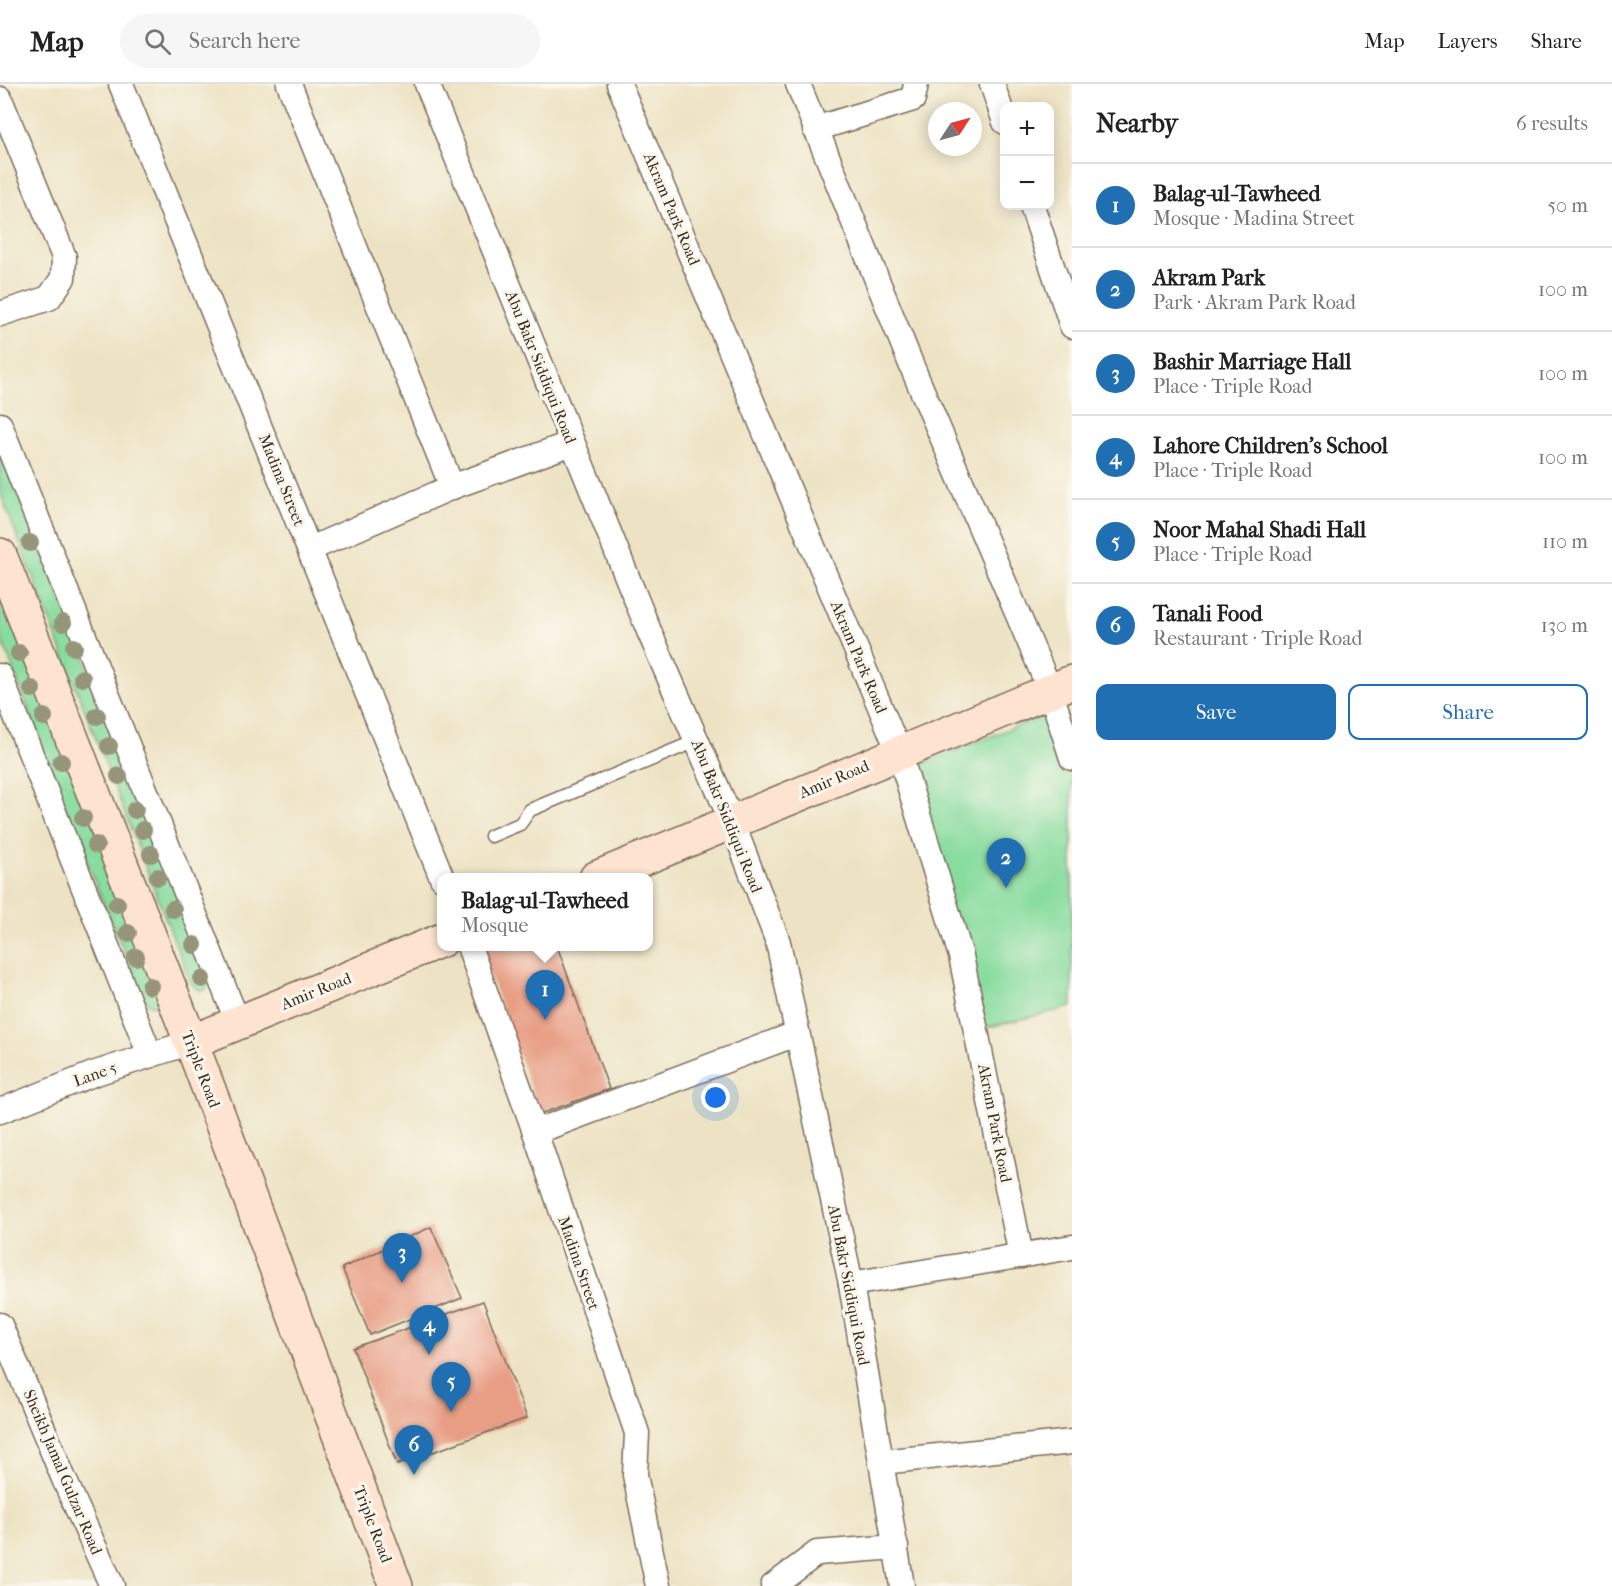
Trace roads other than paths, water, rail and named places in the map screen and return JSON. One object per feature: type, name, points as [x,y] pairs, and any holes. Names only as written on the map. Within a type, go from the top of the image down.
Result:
[{"type":"main road","name":"Triple Road","points":[[0,555],[191,1042],[396,1586]]},
{"type":"main road","name":"Amir Road","points":[[608,873],[1061,686]]},
{"type":"main road","name":"Amir Road","points":[[191,1042],[437,942]]},
{"type":"street","name":"Madina Street","points":[[121,84],[440,873]]},
{"type":"street","points":[[289,84],[452,487]]},
{"type":"street","name":"Abu Bakr Siddiqui Road","points":[[427,84],[649,632],[732,822],[778,942],[850,1284],[902,1586]]},
{"type":"street","name":"Akram Park Road","points":[[619,84],[899,752],[962,956],[1022,1256]]},
{"type":"street","points":[[798,84],[913,369],[1061,686],[1072,758]]},
{"type":"street","points":[[815,129],[913,99],[916,84]]},
{"type":"street","points":[[992,84],[1000,107]]},
{"type":"street","points":[[0,99],[64,257],[63,278],[49,298],[0,315]]},
{"type":"street","points":[[1033,210],[1072,326]]},
{"type":"street","points":[[0,425],[238,1023]]},
{"type":"street","points":[[310,549],[452,487],[572,442]]},
{"type":"street","points":[[0,676],[150,1055]]},
{"type":"street","name":"Madina Street","points":[[471,951],[637,1433],[635,1475],[658,1586]]},
{"type":"street","points":[[535,1132],[796,1034]]},
{"type":"street","name":"Lane 5","points":[[0,1112],[93,1074],[191,1042]]},
{"type":"street","points":[[850,1284],[1072,1247]]},
{"type":"street","name":"Sheikh Jamal Gulzar Road","points":[[0,1325],[64,1479],[112,1586]]},
{"type":"street","points":[[881,1462],[1072,1442]]},
{"type":"street","points":[[773,1586],[817,1553],[896,1547]]},
{"type":"lane","points":[[491,836],[520,824],[530,810],[696,741]]},
{"type":"place","name":"Akram Park","points":[[1006,888]]},
{"type":"place","name":"Balag-ul-Tawheed","points":[[545,1020]]},
{"type":"place","name":"Bashir Marriage Hall","points":[[402,1283]]},
{"type":"place","name":"Lahore Children's School","points":[[429,1355]]},
{"type":"place","name":"Noor Mahal Shadi Hall","points":[[451,1412]]},
{"type":"place","name":"Tanali Food","points":[[414,1475]]}]
